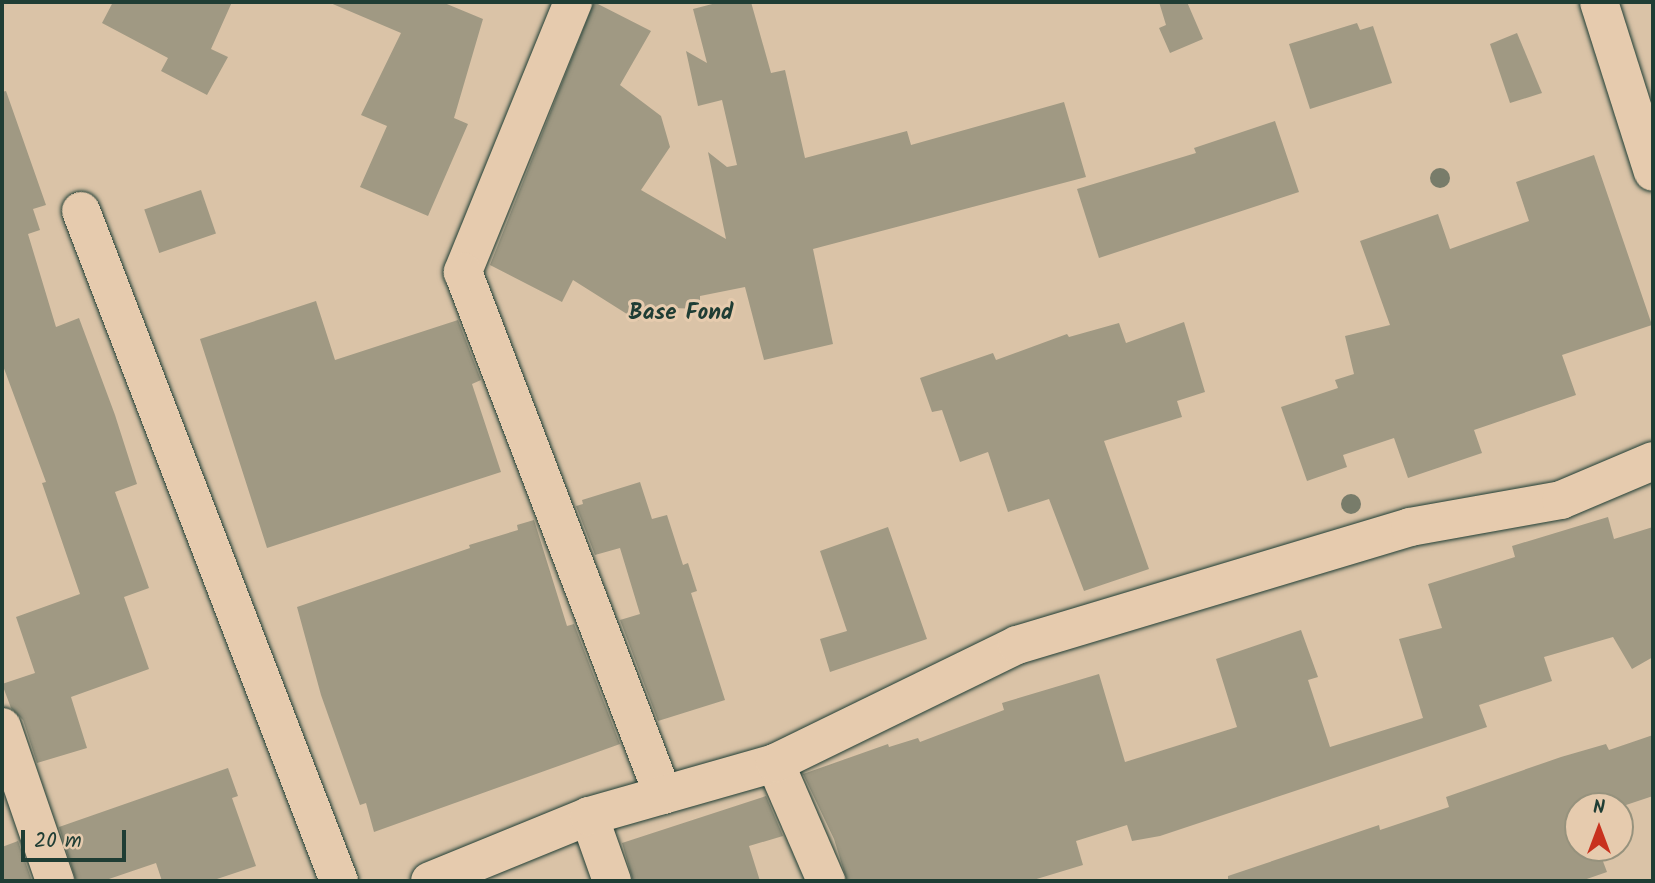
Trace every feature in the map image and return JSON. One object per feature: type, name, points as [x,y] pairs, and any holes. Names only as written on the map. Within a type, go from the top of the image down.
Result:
[{"type":"street","points":[[573,2],[463,272],[663,795]]},
{"type":"street","points":[[1599,2],[1653,172]]},
{"type":"street","points":[[81,211],[339,881]]},
{"type":"street","points":[[430,881],[589,816],[775,762],[1017,645],[1410,527],[1561,500],[1653,461]]},
{"type":"street","points":[[2,727],[55,881]]},
{"type":"street","points":[[775,762],[826,881]]},
{"type":"street","points":[[589,816],[612,881]]},
{"type":"building","points":[[113,2],[232,2],[211,49],[228,57],[207,95],[161,71],[168,58],[102,23]]},
{"type":"building","points":[[328,2],[442,2],[483,19],[454,118],[468,124],[428,216],[360,187],[387,126],[361,115],[401,33]]},
{"type":"building","points":[[594,2],[651,31],[620,85],[661,116],[670,147],[641,190],[726,239],[708,152],[727,167],[737,165],[722,100],[698,106],[686,51],[707,63],[693,9],[720,2],[751,2],[771,73],[785,70],[805,158],[907,131],[911,145],[1064,102],[1086,177],[813,249],[833,344],[764,360],[745,287],[700,296],[700,309],[647,307],[638,321],[573,280],[562,302],[490,265]]},
{"type":"building","points":[[1159,2],[1187,2],[1203,39],[1170,53],[1159,28],[1166,25]]},
{"type":"building","points":[[1357,23],[1360,30],[1373,26],[1392,83],[1310,109],[1289,44]]},
{"type":"building","points":[[1517,33],[1542,93],[1510,103],[1490,44]]},
{"type":"building","points":[[6,91],[46,205],[33,209],[40,230],[28,234],[56,327],[79,318],[115,415],[137,484],[115,492],[149,588],[124,597],[149,669],[71,697],[87,748],[37,763],[23,720],[11,708],[2,684],[35,673],[16,617],[80,594],[42,483],[46,482],[2,363],[2,92]]},
{"type":"building","points":[[1275,121],[1299,192],[1099,258],[1077,189],[1196,153],[1194,148]]},
{"type":"building","points":[[1594,155],[1652,325],[1562,355],[1576,395],[1474,430],[1482,453],[1408,478],[1394,438],[1343,455],[1347,467],[1307,481],[1281,407],[1338,388],[1335,380],[1354,374],[1345,336],[1390,325],[1360,241],[1438,214],[1450,249],[1529,221],[1516,182]]},
{"type":"building","points":[[201,190],[216,233],[159,253],[144,210]]},
{"type":"building","points":[[316,301],[335,360],[458,320],[481,380],[472,384],[501,472],[267,548],[200,339]]},
{"type":"building","points":[[1184,322],[1205,392],[1177,401],[1182,417],[1104,441],[1149,569],[1084,591],[1049,499],[1008,512],[988,452],[960,462],[942,410],[932,412],[920,378],[993,353],[996,360],[1067,334],[1069,337],[1119,323],[1126,343]]},
{"type":"building","points":[[640,482],[652,519],[667,515],[683,565],[688,563],[697,591],[691,593],[725,700],[658,721],[620,620],[640,614],[620,548],[595,555],[576,506],[583,504],[582,500]]},
{"type":"building","points":[[1608,517],[1614,539],[1653,527],[1653,657],[1632,669],[1613,637],[1544,657],[1552,681],[1479,705],[1487,727],[1160,836],[1132,841],[1127,825],[1076,841],[1083,865],[1030,881],[847,881],[834,839],[803,774],[888,744],[889,747],[918,738],[920,742],[1004,710],[1002,703],[1099,674],[1125,762],[1237,727],[1216,659],[1301,630],[1318,677],[1308,680],[1330,747],[1423,718],[1399,639],[1442,628],[1428,584],[1515,557],[1512,546]]},
{"type":"building","points":[[534,520],[567,626],[574,624],[620,744],[374,832],[366,803],[360,805],[321,695],[297,607],[470,548],[469,545],[518,530],[517,525]]},
{"type":"building","points":[[888,527],[927,639],[830,672],[820,639],[847,631],[820,551]]},
{"type":"building","points":[[1653,735],[1653,796],[1634,802],[1634,792],[1564,792],[1564,862],[1603,862],[1607,872],[1581,881],[1228,881],[1228,876],[1379,825],[1380,830],[1449,807],[1446,797],[1561,757],[1606,744],[1609,750]]},
{"type":"building","points":[[228,768],[238,796],[232,798],[256,866],[211,881],[162,881],[156,863],[103,881],[76,881],[59,827]]},
{"type":"building","points":[[766,796],[783,836],[749,846],[760,881],[633,881],[622,843]]},
{"type":"building","points":[[18,841],[32,881],[2,881],[2,847]]},
{"type":"district","name":"Base Fond","points":[[681,313]]}]
